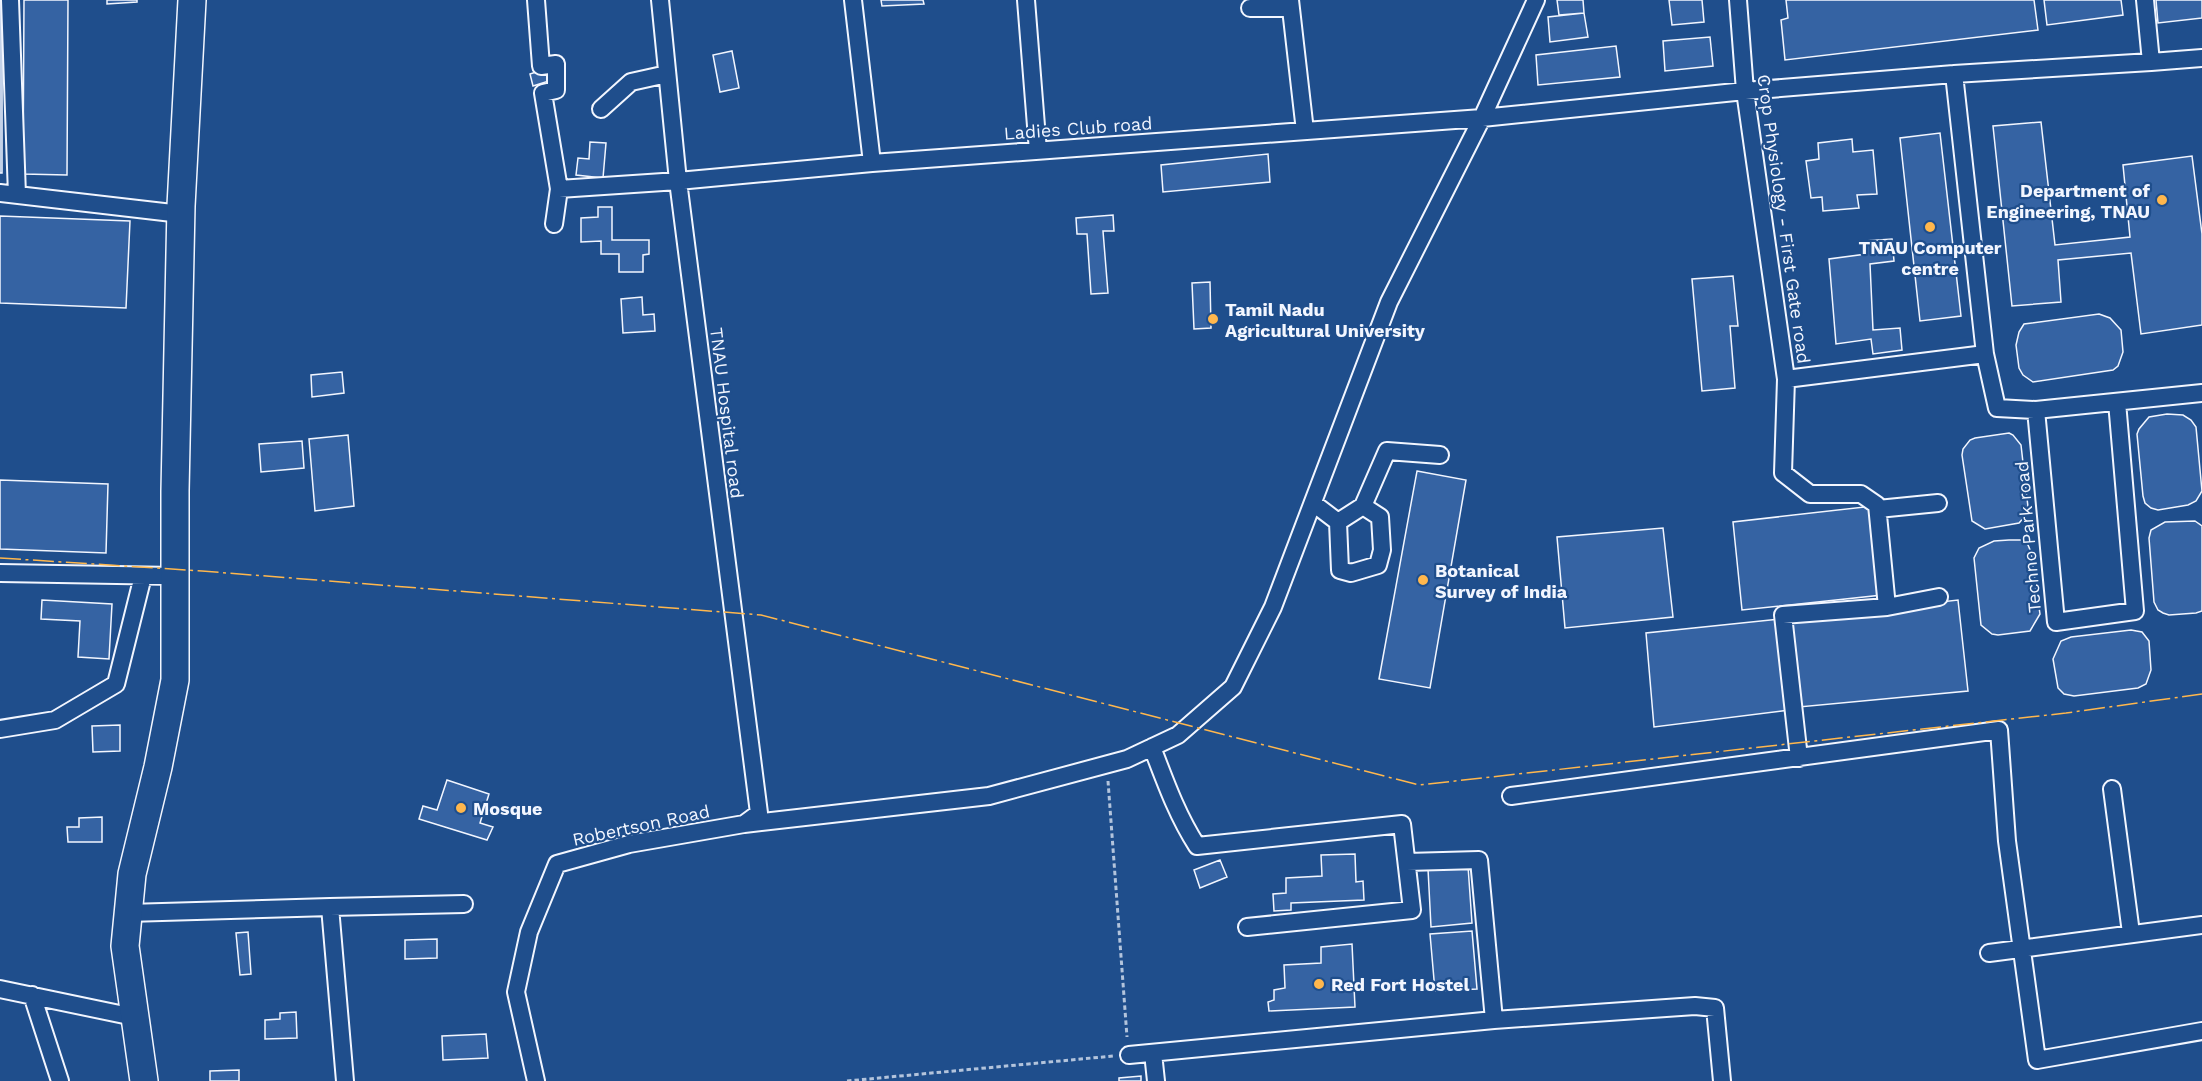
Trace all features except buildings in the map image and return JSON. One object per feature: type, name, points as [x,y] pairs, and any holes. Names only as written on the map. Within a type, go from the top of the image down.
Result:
[{"type":"main road","points":[[144,1081],[125,946],[132,874],[158,767],[175,680],[181,214],[192,0]]},
{"type":"street","points":[[10,0],[17,195]]},
{"type":"street","points":[[536,0],[541,66],[556,64],[556,90],[543,93],[559,189],[554,224]]},
{"type":"street","name":"TNAU Hospital road","points":[[660,0],[678,181],[759,813],[744,824]]},
{"type":"street","points":[[853,0],[872,163]]},
{"type":"street","points":[[1026,0],[1038,151]]},
{"type":"street","points":[[744,824],[989,796],[1127,759],[1178,735],[1233,687],[1273,608],[1389,302],[1482,118],[1536,0]]},
{"type":"street","name":"Crop Physiology - First Gate road","points":[[1737,0],[1745,91],[1786,379],[1985,354]]},
{"type":"street","points":[[2145,0],[2151,62]]},
{"type":"street","points":[[1250,8],[1291,4],[1305,131]]},
{"type":"street","name":"Ladies Club road","points":[[559,189],[678,181],[872,163],[1482,118],[1745,91],[1954,74],[2202,58]]},
{"type":"street","points":[[601,110],[632,82],[667,74]]},
{"type":"street","points":[[1954,74],[1985,354],[1997,408],[2036,410],[2202,393]]},
{"type":"street","points":[[0,193],[181,214]]},
{"type":"street","points":[[1786,379],[1783,474],[1810,494],[1861,494],[1878,506],[1887,607]]},
{"type":"street","name":"Techno Park road","points":[[2036,410],[2056,622],[2135,611],[2117,402]]},
{"type":"street","points":[[1338,522],[1363,506],[1387,451],[1440,454]]},
{"type":"street","points":[[1313,503],[1338,522]]},
{"type":"street","points":[[1878,509],[1938,503]]},
{"type":"street","points":[[1338,522],[1340,570],[1351,573],[1378,565],[1382,550],[1380,517],[1363,506]]},
{"type":"street","points":[[0,573],[175,576]]},
{"type":"street","points":[[0,729],[55,720],[116,684],[143,576]]},
{"type":"street","points":[[1799,758],[1783,615],[1887,607],[1939,597]]},
{"type":"street","points":[[1510,796],[1999,730],[2007,841],[2037,1060],[2202,1031]]},
{"type":"street","points":[[1152,747],[1174,803],[1197,846],[1402,824],[1412,910],[1246,927]]},
{"type":"street","points":[[2112,789],[2131,933]]},
{"type":"street","name":"Robertson Road","points":[[536,1081],[516,992],[529,932],[556,864],[629,844],[744,824]]},
{"type":"street","points":[[1407,862],[1479,860],[1494,1020]]},
{"type":"street","points":[[128,913],[464,904]]},
{"type":"street","points":[[330,907],[345,1081]]},
{"type":"street","points":[[1989,952],[2202,925]]},
{"type":"street","points":[[0,989],[134,1017]]},
{"type":"street","points":[[32,995],[60,1081]]},
{"type":"street","points":[[1129,1055],[1494,1020],[1695,1006],[1715,1008],[1722,1081]]},
{"type":"street","points":[[1153,1053],[1156,1081]]},
{"type":"path","points":[[847,1081],[1129,1055],[1107,764]]},
{"type":"power","points":[[0,558],[202,571],[761,615],[1419,785],[2066,713],[2202,694]]},
{"type":"place","name":"Department of Engineering, TNAU","points":[[2162,200]]},
{"type":"place","name":"TNAU Computer centre","points":[[1930,227]]},
{"type":"place","name":"Tamil Nadu Agricultural University","points":[[1213,319]]},
{"type":"place","name":"Botanical Survey of India","points":[[1423,580]]},
{"type":"place","name":"Mosque","points":[[461,808]]},
{"type":"place","name":"Red Fort Hostel","points":[[1319,984]]}]
